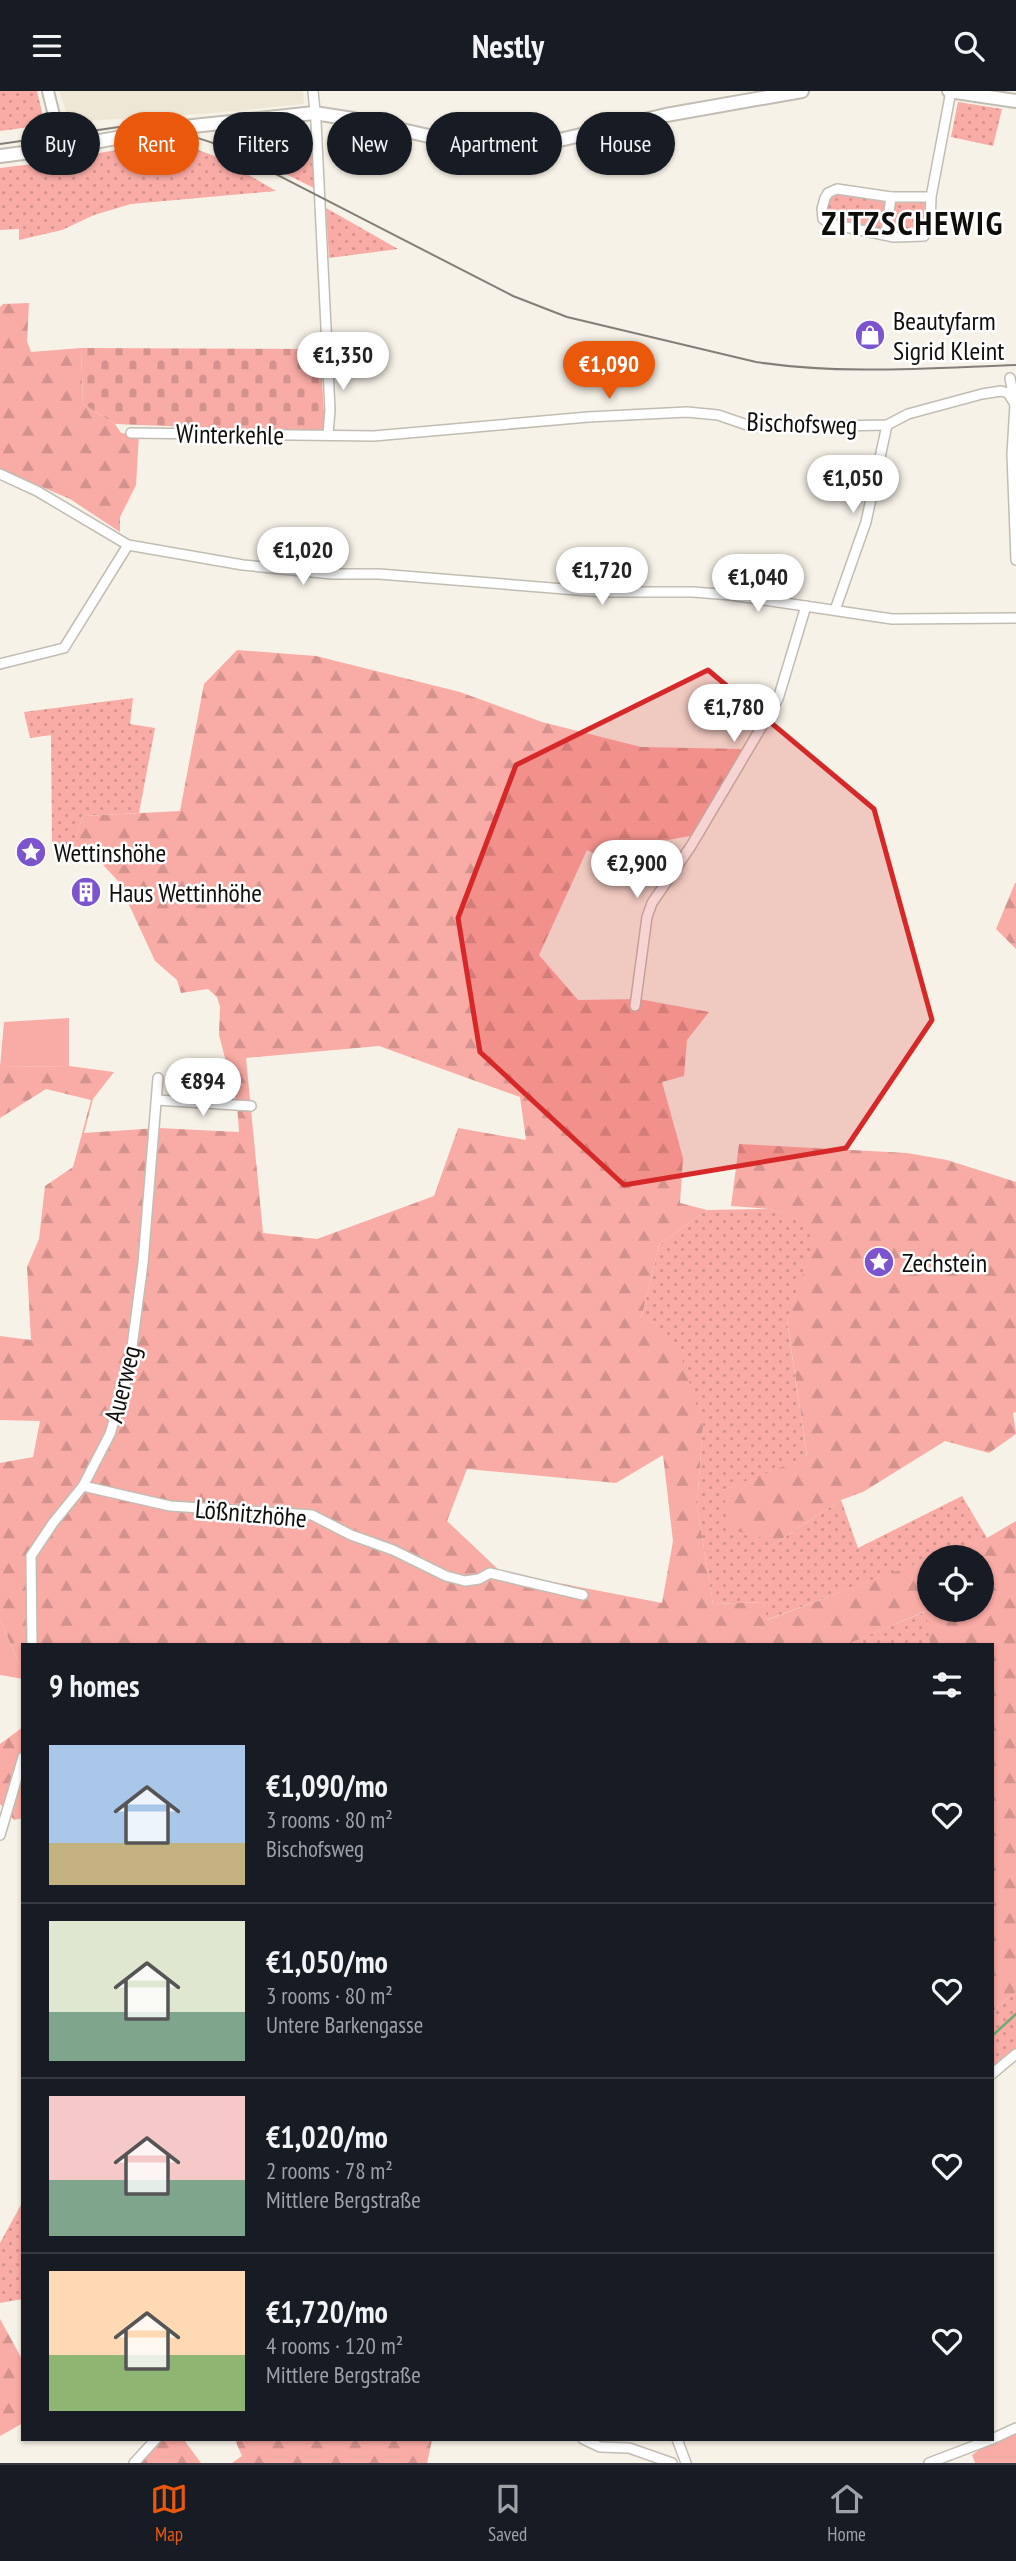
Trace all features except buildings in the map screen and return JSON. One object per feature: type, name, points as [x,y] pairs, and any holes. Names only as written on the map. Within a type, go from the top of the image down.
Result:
[{"type":"main road","points":[[100,141],[165,129],[314,113],[354,118],[469,145],[523,146],[666,115],[802,91]]},
{"type":"main road","points":[[950,91],[1016,101]]},
{"type":"main road","points":[[0,156],[21,153]]},
{"type":"street","points":[[48,91],[53,112]]},
{"type":"street","points":[[313,91],[328,348],[328,434]]},
{"type":"street","points":[[931,197],[891,197],[837,189],[828,193],[822,209],[823,219],[827,223],[894,237],[925,236],[930,225],[931,197],[950,91]]},
{"type":"street","points":[[886,234],[891,197]]},
{"type":"street","points":[[1010,378],[1016,404],[1012,454],[1016,560]]},
{"type":"street","name":"Bischofsweg","points":[[328,434],[395,435],[588,417],[687,412],[718,415],[750,426],[887,425],[908,414],[982,394],[1001,391],[1008,393],[1016,404]]},
{"type":"street","points":[[835,610],[866,522],[887,425]]},
{"type":"street","name":"Winterkehle","points":[[131,433],[328,434]]},
{"type":"street","points":[[0,474],[37,491],[128,545],[231,564],[602,592],[707,593],[892,619],[1016,618]]},
{"type":"street","points":[[0,664],[64,648],[128,545]]},
{"type":"street","points":[[635,1006],[647,917],[652,903],[691,846],[778,699],[806,606]]},
{"type":"street","name":"Auerweg","points":[[32,1643],[31,1556],[83,1486],[110,1434],[129,1370],[143,1263],[158,1078]]},
{"type":"street","points":[[157,1100],[251,1106]]},
{"type":"street","name":"Lößnitzhöhe","points":[[83,1486],[170,1506],[312,1515],[446,1576],[465,1581],[490,1573],[583,1595]]},
{"type":"street","points":[[0,1835],[21,1764]]},
{"type":"street","points":[[994,2072],[1016,2054]]},
{"type":"street","points":[[994,2438],[1016,2428]]},
{"type":"street","points":[[134,2463],[154,2441]]},
{"type":"street","points":[[587,2441],[600,2447],[629,2448],[672,2463]]},
{"type":"street","points":[[678,2441],[686,2463]]},
{"type":"street","points":[[929,2463],[987,2441]]},
{"type":"highlighted area","points":[[708,670],[874,809],[932,1020],[846,1148],[624,1185],[480,1052],[458,918],[516,765]]},
{"type":"shaded area","points":[[59,91],[303,91],[304,104],[199,114],[114,112],[114,119],[100,120],[100,112],[66,112]]},
{"type":"green space","points":[[0,91],[37,91],[42,112],[21,112],[21,128],[0,131]]},
{"type":"green space","points":[[958,102],[1002,109],[993,146],[951,137]]},
{"type":"green space","points":[[313,146],[316,189],[288,175],[313,175]]},
{"type":"green space","points":[[114,150],[114,175],[199,175],[199,150],[213,155],[213,175],[249,175],[276,191],[131,204],[94,215],[62,230],[19,240],[19,229],[0,230],[0,168],[21,165],[21,175],[100,175],[100,153]]},
{"type":"green space","points":[[836,192],[884,198],[883,229],[829,220],[825,215],[827,205]]},
{"type":"green space","points":[[895,200],[925,201],[924,231],[897,234],[892,230]]},
{"type":"green space","points":[[326,208],[398,249],[329,258]]},
{"type":"green space","points":[[29,303],[27,341],[31,352],[81,348],[83,404],[115,424],[121,433],[139,435],[136,485],[120,517],[120,532],[70,499],[0,469],[0,307],[3,304]]},
{"type":"green space","points":[[81,348],[320,349],[325,428],[322,432],[115,424],[83,404]]},
{"type":"green space","points":[[237,650],[316,656],[460,692],[542,722],[641,747],[742,749],[690,836],[651,843],[645,865],[651,871],[646,884],[630,872],[587,850],[539,955],[578,1000],[639,999],[709,1012],[687,1040],[684,1076],[662,1082],[683,1158],[680,1203],[707,1210],[659,1245],[641,1319],[680,1353],[703,1426],[697,1506],[713,1604],[764,1602],[767,1620],[917,1564],[917,1615],[850,1643],[21,1643],[21,1669],[0,1619],[0,1463],[33,1457],[40,1421],[0,1420],[0,1336],[31,1340],[27,1267],[39,1239],[45,1186],[73,1167],[91,1100],[46,1089],[0,1118],[0,1067],[69,1066],[114,1072],[93,1099],[84,1133],[158,1128],[239,1132],[237,1104],[219,1035],[220,1007],[217,997],[208,989],[181,993],[177,980],[155,961],[118,881],[93,854],[72,855],[83,816],[180,811],[204,684]],"holes":[[[379,1046],[520,1097],[526,1140],[458,1128],[434,1196],[317,1239],[263,1233],[246,1058]],[[663,1455],[673,1541],[662,1603],[501,1572],[447,1521],[467,1469],[616,1483]]]},
{"type":"green space","points":[[133,698],[130,724],[155,728],[139,813],[83,816],[71,851],[56,851],[52,844],[51,735],[30,738],[24,712]]},
{"type":"green space","points":[[1016,883],[1016,949],[996,929]]},
{"type":"green space","points":[[69,1018],[69,1066],[0,1067],[4,1022]]},
{"type":"green space","points":[[739,1144],[907,1153],[947,1160],[1016,1182],[1016,1412],[1013,1413],[1016,1434],[989,1453],[945,1441],[863,1492],[841,1500],[777,1542],[730,1529],[723,1490],[807,1457],[787,1320],[815,1239],[810,1224],[770,1209],[731,1206]]},
{"type":"green space","points":[[770,1209],[811,1224],[816,1239],[787,1321],[807,1458],[723,1490],[777,1542],[841,1500],[858,1548],[962,1496],[987,1538],[968,1545],[917,1545],[917,1564],[766,1620],[764,1602],[713,1604],[697,1506],[703,1425],[641,1319],[659,1245],[707,1210]]},
{"type":"green space","points":[[1016,1521],[1016,1992],[994,2010],[994,1643],[930,1643],[927,1622],[994,1622],[994,1545],[967,1545],[987,1538]]},
{"type":"green space","points":[[917,1615],[917,1622],[928,1622],[930,1643],[849,1643]]},
{"type":"green space","points":[[0,1619],[21,1669],[21,1679],[0,1675]]},
{"type":"green space","points":[[21,1728],[21,1818],[14,1820],[0,1804],[0,1744]]},
{"type":"green space","points":[[1016,1992],[1016,2050],[994,2068],[994,2010]]},
{"type":"green space","points":[[21,2205],[21,2299],[0,2303],[0,2243]]},
{"type":"green space","points":[[0,2319],[21,2357],[21,2424],[0,2436]]},
{"type":"green space","points":[[1016,2422],[1016,2463],[975,2463],[972,2455]]},
{"type":"green space","points":[[160,2441],[185,2441],[201,2463],[140,2463]]},
{"type":"green space","points":[[235,2441],[432,2441],[427,2463],[232,2463],[242,2456]]},
{"type":"waterway","points":[[994,2034],[1016,2014]]},
{"type":"tram line","points":[[0,144],[126,126],[161,129],[196,137],[219,145],[513,296],[567,317],[756,362],[853,369],[1016,365]]},
{"type":"place","name":"Beautyfarm Sigrid Kleint","points":[[870,335]]},
{"type":"place","name":"Wettinshöhe","points":[[31,852]]},
{"type":"place","name":"Haus Wettinhöhe","points":[[86,892]]},
{"type":"place","name":"Zechstein","points":[[879,1262]]},
{"type":"district","name":"ZITZSCHEWIG","points":[[913,222]]}]
